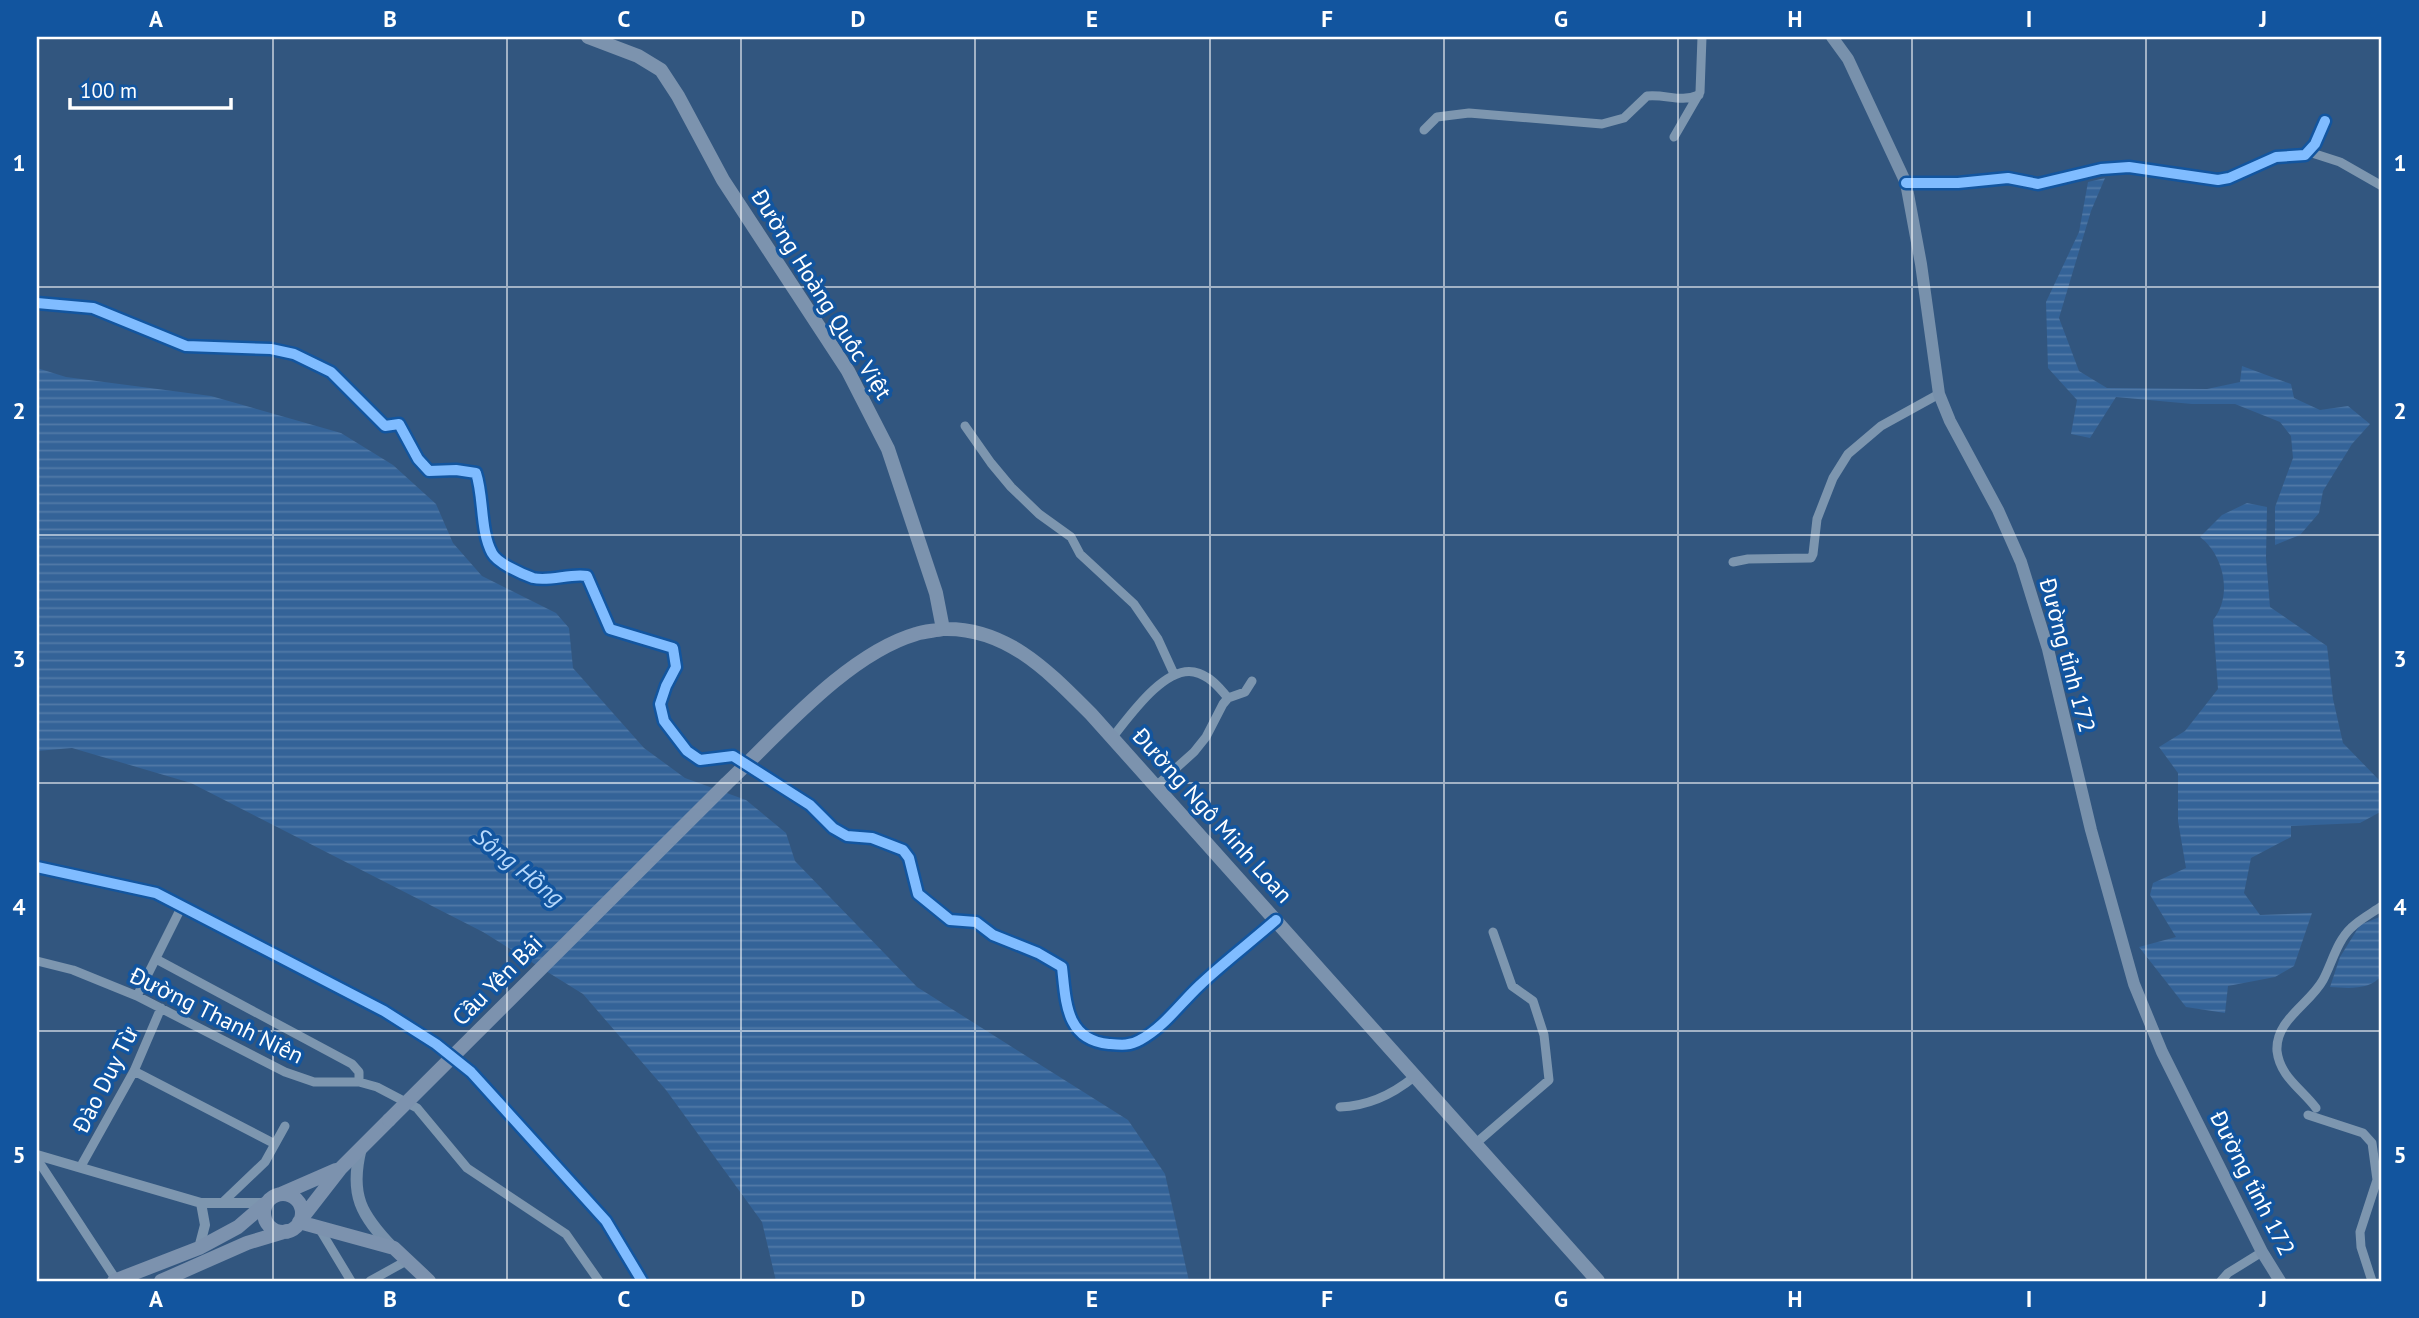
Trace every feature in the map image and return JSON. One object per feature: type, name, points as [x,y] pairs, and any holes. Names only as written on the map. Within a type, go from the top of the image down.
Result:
[{"type":"highway","name":"Đường Hoàng Quốc Việt","points":[[588,37],[638,56],[661,70],[723,180],[848,371],[888,449],[936,593],[943,629]]},
{"type":"highway","name":"Đường Ngô Minh Loan","points":[[943,629],[979,632],[1043,666],[1112,738],[1598,1281]]},
{"type":"main road","name":"Đường tỉnh 172","points":[[1832,37],[1847,60],[1906,183],[1939,394],[1950,421],[1998,510],[2021,562],[2048,649],[2091,830],[2134,984],[2149,1025],[2280,1281]]},
{"type":"main road","name":"Đường Ngô Minh Loan","points":[[726,784],[853,667],[891,644],[916,634],[943,629]]},
{"type":"main road","name":"Cầu Yên Bái","points":[[341,1168],[726,784]]},
{"type":"main road","points":[[361,1148],[355,1183],[358,1198],[373,1227],[429,1281]]},
{"type":"main road","points":[[115,1281],[199,1248],[238,1227],[275,1195],[341,1168]]},
{"type":"main road","points":[[161,1281],[247,1243],[293,1227],[341,1168]]},
{"type":"main road","points":[[281,1194],[293,1197],[302,1211],[293,1227]]},
{"type":"main road","points":[[266,1203],[266,1221],[275,1229],[319,1227],[394,1248]]},
{"type":"street","points":[[1674,137],[1699,95],[1702,84],[1702,37]]},
{"type":"street","points":[[1424,130],[1437,117],[1469,113],[1602,124],[1624,118],[1647,96],[1659,95],[1687,100],[1699,95]]},
{"type":"street","points":[[1906,183],[1945,184],[2008,177],[2038,184],[2101,169],[2129,167],[2218,180],[2229,178],[2276,157],[2305,155],[2315,144],[2325,121]]},
{"type":"street","points":[[2309,152],[2340,162],[2382,186]]},
{"type":"street","points":[[37,303],[93,308],[186,346],[271,349],[295,354],[331,372],[385,426],[399,424],[418,458],[429,471],[456,470],[476,473],[482,490],[492,554],[536,579],[587,576],[610,629],[673,648],[676,667],[660,704],[664,722],[687,751],[700,760],[733,756],[810,805],[833,828],[846,836],[872,838],[902,849],[909,858],[918,894],[950,920],[976,922],[993,935],[1038,953],[1062,967],[1067,1009],[1074,1027],[1098,1043],[1126,1046],[1140,1040],[1276,920]]},
{"type":"street","points":[[1733,562],[1748,559],[1811,558],[1817,519],[1837,472],[1848,454],[1881,426],[1939,394]]},
{"type":"street","points":[[965,426],[1011,487],[1039,514],[1071,537],[1080,554],[1134,604],[1158,639],[1174,674]]},
{"type":"street","points":[[1112,738],[1137,706],[1174,674],[1194,672],[1213,680],[1228,698]]},
{"type":"street","points":[[1155,787],[1194,752],[1228,698],[1245,692],[1252,681]]},
{"type":"street","points":[[37,867],[156,893],[384,1011],[436,1044],[471,1072],[606,1220],[642,1281]]},
{"type":"street","points":[[137,996],[182,906]]},
{"type":"street","points":[[2372,1281],[2361,1247],[2360,1225],[2377,1184],[2372,1143],[2363,1133],[2312,1111],[2280,1065],[2277,1048],[2283,1026],[2315,992],[2341,940],[2351,928],[2382,906]]},
{"type":"street","points":[[1475,1144],[1549,1080],[1544,1035],[1533,1001],[1513,986],[1493,932]]},
{"type":"street","points":[[156,959],[352,1064],[359,1072],[359,1082]]},
{"type":"street","name":"Đường Thanh Niên","points":[[37,961],[73,970],[137,996],[285,1072],[314,1082],[359,1082],[377,1087],[417,1108],[467,1168],[566,1234],[599,1281]]},
{"type":"street","name":"Đào Duy Từ","points":[[81,1166],[134,1071],[161,1008]]},
{"type":"street","points":[[134,1071],[275,1144]]},
{"type":"street","points":[[1340,1107],[1350,1107],[1381,1098],[1414,1077]]},
{"type":"street","points":[[222,1203],[265,1162],[285,1126]]},
{"type":"street","points":[[37,1157],[81,1166],[201,1203],[266,1203]]},
{"type":"street","points":[[37,1157],[115,1281]]},
{"type":"street","points":[[199,1248],[205,1224],[201,1203]]},
{"type":"street","points":[[319,1227],[351,1281]]},
{"type":"street","points":[[2221,1281],[2228,1273],[2263,1252]]},
{"type":"street","points":[[370,1281],[408,1260]]},
{"type":"water","points":[[2105,178],[2091,211],[2059,318],[2079,371],[2107,388],[2207,389],[2240,382],[2242,366],[2291,384],[2294,398],[2320,410],[2348,406],[2370,424],[2352,444],[2323,491],[2319,513],[2300,535],[2275,545],[2275,507],[2293,458],[2291,436],[2280,422],[2235,404],[2192,404],[2116,397],[2090,438],[2071,434],[2077,400],[2048,368],[2046,302],[2079,232],[2088,182]]},
{"type":"water","name":"Sông Hồng","points":[[37,368],[66,377],[211,396],[341,433],[393,465],[436,504],[453,543],[482,576],[556,613],[569,628],[573,668],[644,748],[685,778],[746,800],[786,833],[795,861],[917,987],[1128,1120],[1165,1174],[1189,1281],[776,1281],[762,1222],[666,1090],[583,994],[483,932],[191,783],[72,748],[37,751]]},
{"type":"water","points":[[2247,503],[2267,507],[2266,558],[2270,607],[2327,646],[2333,699],[2343,743],[2379,780],[2382,811],[2360,823],[2291,826],[2291,837],[2251,858],[2244,893],[2260,915],[2312,913],[2294,966],[2275,977],[2228,986],[2225,1013],[2186,1007],[2139,947],[2176,937],[2150,895],[2153,883],[2186,868],[2178,821],[2178,773],[2159,747],[2185,731],[2218,689],[2213,620],[2223,599],[2223,576],[2215,554],[2200,537],[2222,515]]},
{"type":"water","points":[[2382,916],[2382,975],[2365,986],[2330,987],[2340,957],[2360,925]]},
{"type":"cycle path","points":[[1906,183],[1958,183],[2008,178],[2038,184],[2101,169],[2129,167],[2218,180],[2229,178],[2276,157],[2305,155],[2315,144],[2325,121]]},
{"type":"cycle path","points":[[37,303],[93,308],[186,346],[271,349],[294,354],[331,372],[385,426],[399,424],[418,459],[429,471],[456,470],[476,473],[488,544],[499,561],[533,578],[587,576],[610,629],[673,648],[676,667],[660,704],[664,721],[687,751],[700,760],[733,756],[810,805],[833,828],[847,836],[872,838],[903,850],[909,858],[918,894],[950,920],[976,922],[993,935],[1038,953],[1062,967],[1070,1017],[1084,1035],[1095,1041],[1125,1045],[1148,1035],[1208,977],[1276,920]]},
{"type":"cycle path","points":[[37,867],[156,893],[384,1011],[436,1044],[471,1072],[606,1221],[642,1281]]}]
